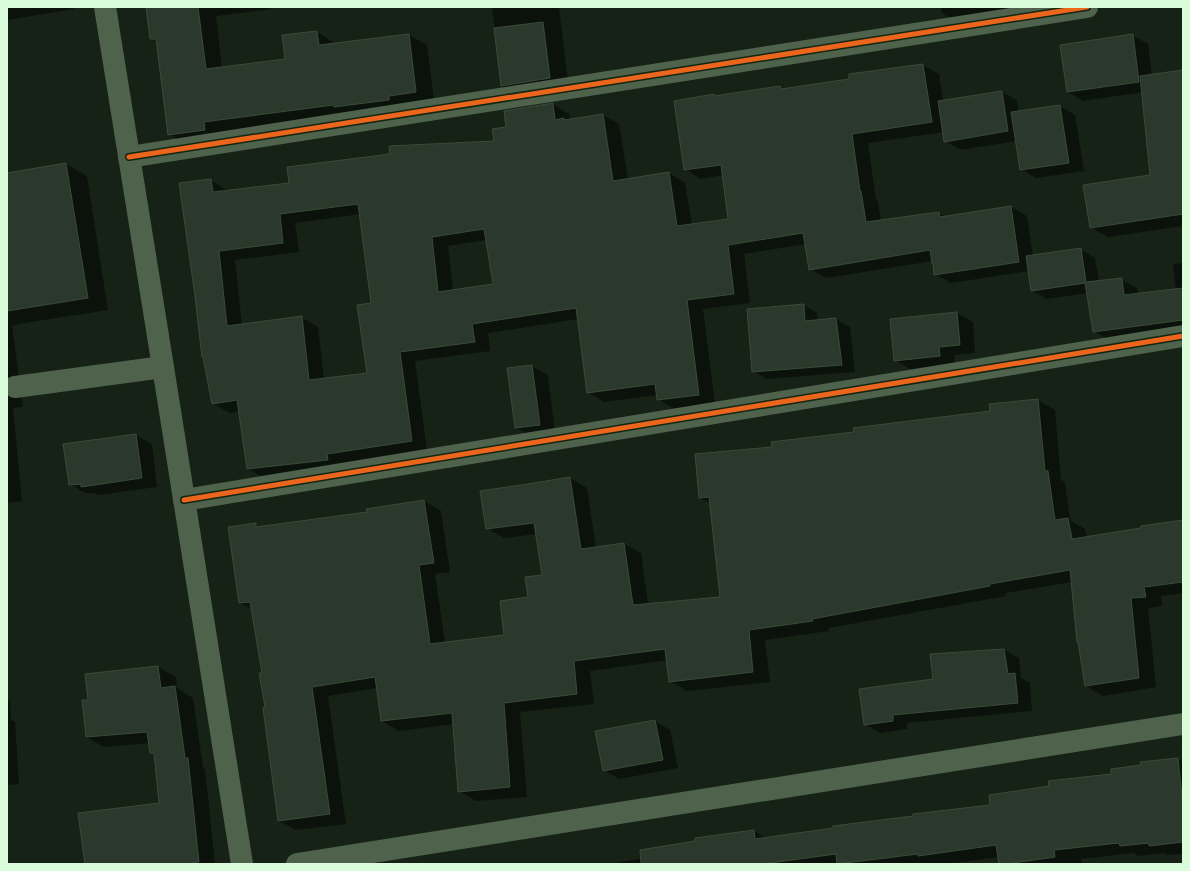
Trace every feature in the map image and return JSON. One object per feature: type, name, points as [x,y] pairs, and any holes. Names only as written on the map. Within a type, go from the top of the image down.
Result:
[{"type":"street","points":[[105,7],[242,864]]},
{"type":"street","points":[[129,157],[1088,7]]},
{"type":"street","points":[[184,500],[1183,336]]},
{"type":"street","points":[[15,387],[163,367]]},
{"type":"street","points":[[296,864],[1183,724]]},
{"type":"building","points":[[146,7],[198,7],[206,69],[285,59],[282,35],[317,31],[319,45],[409,34],[416,92],[389,96],[389,100],[334,107],[333,105],[204,122],[205,130],[168,135],[156,39],[150,39]]},
{"type":"building","points":[[543,22],[550,78],[501,86],[494,28]]},
{"type":"building","points":[[1133,34],[1139,82],[1067,92],[1060,45]]},
{"type":"building","points":[[923,64],[932,122],[852,134],[866,222],[939,212],[940,217],[1011,206],[1019,262],[934,275],[930,250],[809,270],[803,233],[728,245],[734,294],[687,300],[699,395],[657,400],[655,384],[587,393],[576,308],[472,324],[475,342],[400,352],[412,441],[327,454],[328,460],[247,469],[237,400],[212,404],[202,357],[179,183],[211,179],[213,192],[289,183],[287,167],[390,154],[389,146],[494,141],[492,129],[506,127],[504,111],[553,103],[555,120],[603,114],[613,181],[669,172],[677,226],[728,219],[721,165],[684,170],[674,101],[714,94],[714,96],[780,86],[781,89],[849,79],[849,74]],"holes":[[[358,204],[371,303],[357,305],[367,373],[309,380],[302,316],[227,326],[219,251],[283,243],[280,214]],[[484,229],[493,284],[438,292],[432,237]]]},
{"type":"building","points":[[1183,70],[1183,214],[1090,228],[1083,185],[1150,175],[1140,76]]},
{"type":"building","points":[[1002,91],[1008,131],[944,142],[938,101]]},
{"type":"building","points":[[1060,105],[1069,163],[1020,170],[1011,112]]},
{"type":"building","points":[[66,163],[88,298],[7,311],[7,173]]},
{"type":"building","points":[[1081,248],[1086,282],[1122,278],[1124,295],[1183,288],[1183,320],[1093,332],[1085,283],[1031,291],[1026,256]]},
{"type":"building","points":[[804,304],[805,321],[836,318],[842,365],[752,372],[747,309]]},
{"type":"building","points":[[957,312],[960,345],[939,347],[940,356],[894,361],[890,319]]},
{"type":"building","points":[[532,365],[540,425],[515,428],[507,368]]},
{"type":"building","points":[[1038,399],[1045,471],[1048,471],[1055,520],[1068,518],[1072,539],[1183,520],[1183,582],[1144,587],[1146,597],[1131,598],[1139,678],[1085,686],[1077,642],[1070,570],[812,619],[813,621],[749,630],[753,672],[669,682],[665,649],[574,661],[577,694],[504,703],[510,787],[458,792],[452,713],[381,721],[375,677],[312,687],[330,814],[278,821],[263,708],[265,707],[259,673],[262,673],[250,602],[239,603],[228,527],[256,523],[256,527],[367,512],[366,509],[424,500],[434,563],[419,565],[430,644],[504,635],[500,601],[528,597],[525,577],[542,575],[534,523],[486,529],[480,491],[570,477],[581,549],[624,543],[633,605],[720,597],[709,497],[699,498],[695,454],[772,447],[771,442],[854,432],[853,428],[990,411],[989,404]]},
{"type":"building","points":[[136,434],[142,478],[81,487],[81,484],[69,485],[63,444]]},
{"type":"building","points":[[1004,649],[1008,674],[1015,673],[1018,703],[893,715],[893,721],[864,725],[859,689],[933,679],[930,654]]},
{"type":"building","points":[[158,666],[161,688],[175,686],[185,758],[188,758],[199,862],[184,864],[85,864],[78,813],[159,803],[154,753],[150,753],[147,732],[86,737],[82,700],[88,700],[85,674]]},
{"type":"building","points":[[655,720],[663,760],[603,771],[595,731]]},
{"type":"building","points":[[1178,758],[1183,807],[1183,842],[1149,846],[1149,843],[1120,846],[1119,843],[1054,850],[1055,857],[1006,864],[999,864],[996,845],[918,856],[918,854],[837,864],[836,854],[763,864],[641,864],[640,850],[695,841],[695,838],[754,830],[755,839],[833,828],[833,826],[913,816],[913,814],[990,805],[989,795],[1049,786],[1048,781],[1111,774],[1111,769],[1141,765],[1140,762]]},
{"type":"cycle path","points":[[129,157],[1087,7]]},
{"type":"cycle path","points":[[184,500],[1183,336]]}]
